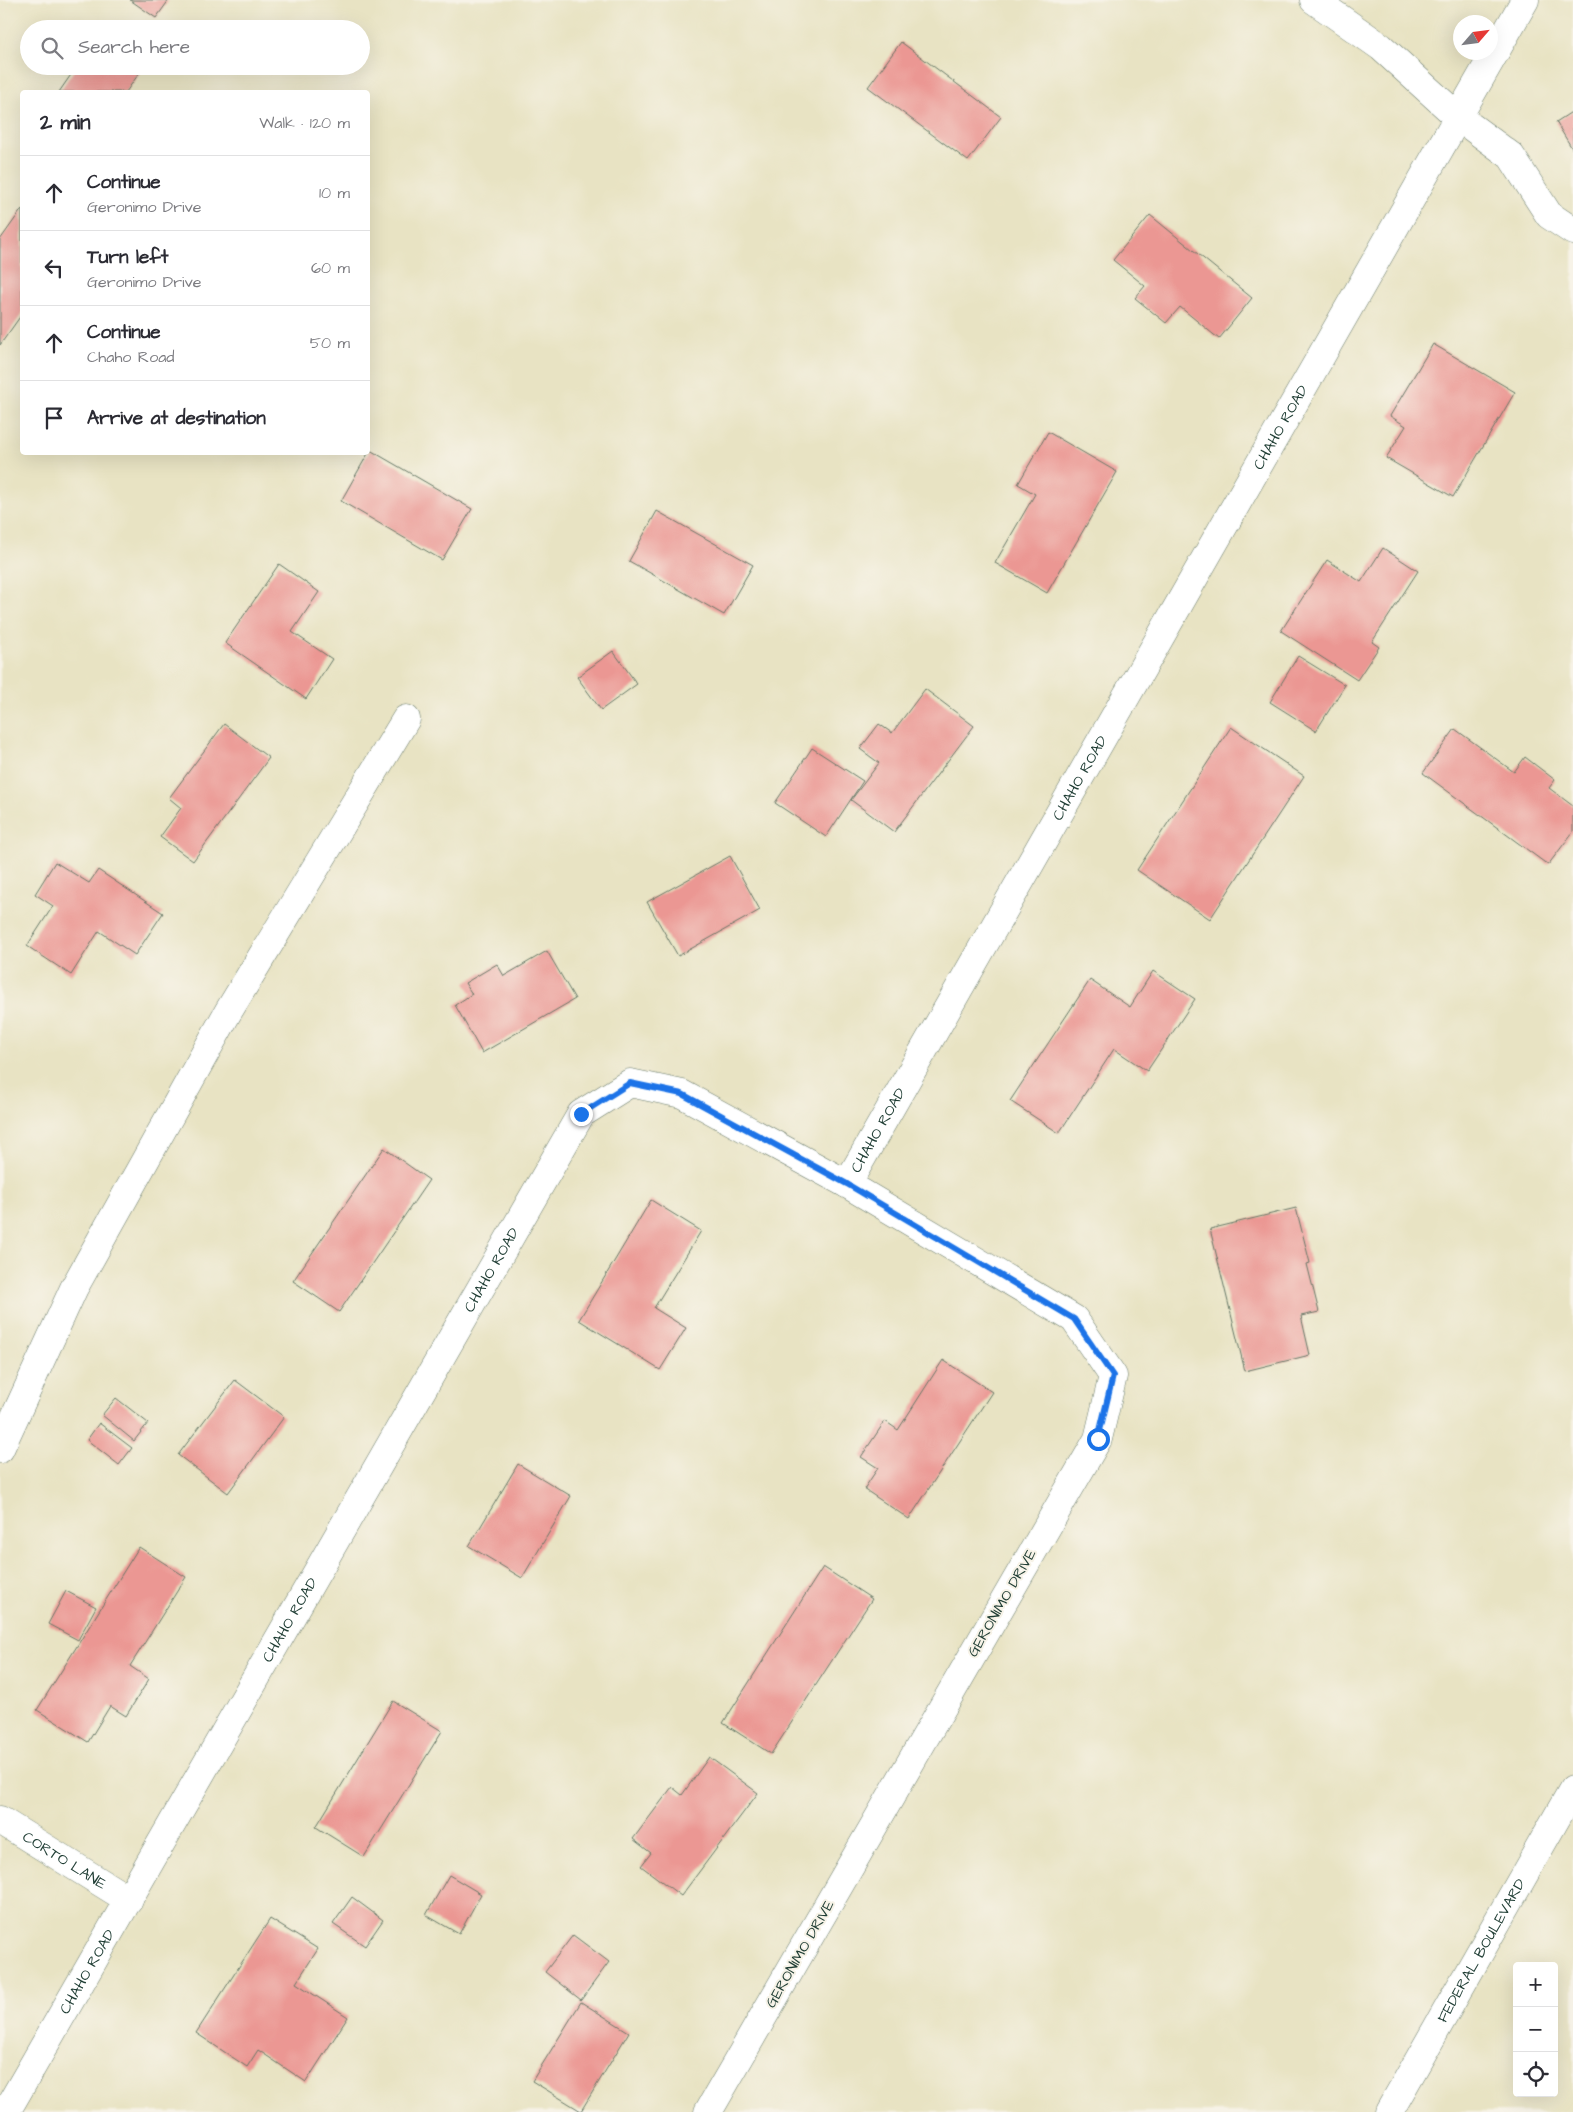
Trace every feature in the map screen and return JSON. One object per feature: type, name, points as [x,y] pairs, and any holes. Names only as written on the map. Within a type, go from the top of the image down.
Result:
[{"type":"street","points":[[1314,0],[1381,47],[1458,117],[1512,156],[1549,215],[1573,231]]},
{"type":"street","name":"CHAHO ROAD","points":[[6,2112],[581,1114],[630,1083],[682,1094],[847,1184],[1525,0]]},
{"type":"street","points":[[0,1449],[74,1288],[228,1012],[406,719]]},
{"type":"street","name":"GERONIMO DRIVE","points":[[708,2112],[1098,1439],[1113,1376],[1074,1319],[847,1184]]},
{"type":"street","name":"FEDERAL BOULEVARD","points":[[1389,2112],[1573,1789]]},
{"type":"street","name":"CORTO LANE","points":[[0,1820],[129,1900]]},
{"type":"building","points":[[130,0],[169,0],[156,18]]},
{"type":"building","points":[[901,42],[1001,117],[968,161],[868,87]]},
{"type":"building","points":[[71,75],[138,75],[127,90],[60,90]]},
{"type":"building","points":[[1573,111],[1573,150],[1556,122]]},
{"type":"building","points":[[20,212],[20,317],[0,345],[0,240]]},
{"type":"building","points":[[1150,215],[1252,298],[1219,339],[1180,307],[1166,323],[1135,298],[1145,286],[1113,260]]},
{"type":"building","points":[[1433,344],[1515,392],[1453,497],[1386,458],[1406,426],[1390,416]]},
{"type":"building","points":[[1048,432],[1117,472],[1047,593],[995,563],[1035,494],[1018,484]]},
{"type":"building","points":[[370,450],[472,509],[442,560],[341,501],[367,455],[370,455]]},
{"type":"building","points":[[657,511],[753,565],[724,615],[629,561]]},
{"type":"building","points":[[1383,548],[1418,571],[1372,642],[1379,647],[1357,680],[1281,631],[1327,560],[1361,582]]},
{"type":"building","points":[[279,564],[319,592],[292,632],[332,659],[306,699],[225,643]]},
{"type":"building","points":[[613,651],[637,684],[601,710],[577,677]]},
{"type":"building","points":[[1298,656],[1345,685],[1316,731],[1270,702]]},
{"type":"building","points":[[925,689],[974,726],[894,832],[851,800],[879,763],[860,749],[879,724],[892,733]]},
{"type":"building","points":[[224,724],[269,758],[193,861],[160,837],[181,808],[169,798]]},
{"type":"building","points":[[1231,727],[1304,776],[1210,919],[1137,870]]},
{"type":"building","points":[[1455,729],[1514,772],[1525,757],[1555,780],[1549,788],[1573,806],[1573,832],[1548,865],[1423,773]]},
{"type":"building","points":[[812,748],[863,781],[826,837],[775,803]]},
{"type":"building","points":[[730,856],[760,910],[678,956],[647,902]]},
{"type":"building","points":[[55,862],[89,883],[98,870],[163,913],[135,955],[99,931],[71,975],[27,946],[53,906],[35,894]]},
{"type":"building","points":[[547,951],[575,999],[482,1053],[455,1005],[472,994],[465,983],[497,964],[504,976]]},
{"type":"building","points":[[1153,971],[1195,999],[1147,1071],[1114,1049],[1059,1133],[1010,1101],[1090,980],[1130,1007]]},
{"type":"building","points":[[384,1148],[429,1180],[339,1312],[293,1281]]},
{"type":"building","points":[[651,1200],[701,1231],[654,1308],[686,1328],[660,1370],[579,1320]]},
{"type":"building","points":[[1296,1208],[1310,1263],[1307,1264],[1319,1312],[1301,1316],[1310,1355],[1245,1371],[1210,1229]]},
{"type":"building","points":[[943,1360],[992,1392],[909,1519],[864,1489],[878,1468],[861,1457],[885,1421],[898,1430]]},
{"type":"building","points":[[235,1380],[284,1417],[228,1493],[178,1455]]},
{"type":"building","points":[[116,1398],[148,1423],[134,1441],[102,1415]]},
{"type":"building","points":[[99,1423],[132,1448],[119,1465],[87,1440]]},
{"type":"building","points":[[518,1464],[571,1496],[522,1578],[469,1546]]},
{"type":"building","points":[[139,1547],[186,1577],[130,1666],[149,1679],[126,1716],[110,1706],[88,1742],[37,1710]]},
{"type":"building","points":[[823,1567],[872,1599],[771,1754],[723,1723]]},
{"type":"building","points":[[66,1591],[96,1607],[78,1640],[48,1624]]},
{"type":"building","points":[[393,1701],[442,1731],[364,1857],[316,1827]]},
{"type":"building","points":[[709,1757],[758,1793],[681,1896],[641,1866],[651,1853],[633,1839],[672,1787],[682,1795]]},
{"type":"building","points":[[449,1875],[481,1894],[459,1934],[426,1915]]},
{"type":"building","points":[[352,1897],[383,1920],[365,1946],[333,1924]]},
{"type":"building","points":[[270,1919],[318,1949],[296,1983],[348,2017],[306,2082],[258,2050],[247,2067],[196,2033]]},
{"type":"building","points":[[573,1935],[609,1962],[581,2000],[545,1972]]},
{"type":"building","points":[[581,2002],[629,2032],[581,2111],[532,2081]]},
{"type":"route","points":[[581,1114],[630,1083],[682,1094],[847,1184],[1074,1319],[1113,1376],[1098,1439]]}]
